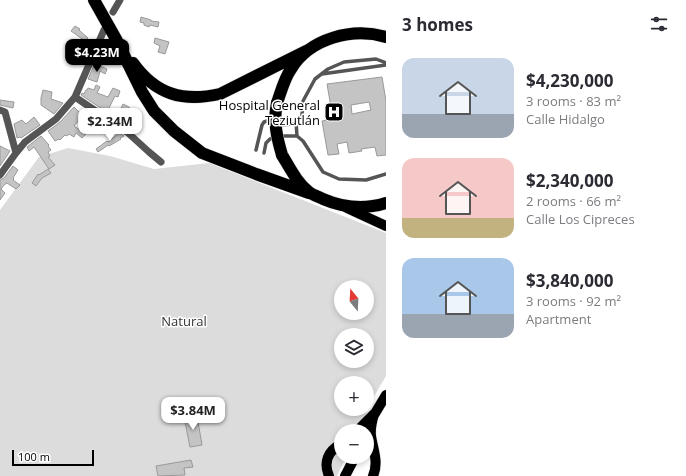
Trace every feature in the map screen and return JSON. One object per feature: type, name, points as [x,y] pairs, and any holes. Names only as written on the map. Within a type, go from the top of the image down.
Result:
[{"type":"highway","points":[[94,0],[116,39],[142,92],[154,111],[174,131],[202,153],[346,207],[360,208],[386,203]]},
{"type":"highway","points":[[116,39],[134,65],[152,83],[170,93],[180,96],[206,97],[220,94],[328,39],[360,33],[386,37]]},
{"type":"highway","points":[[308,50],[297,60],[284,81],[275,112],[276,128],[282,155],[293,174],[309,193]]},
{"type":"main road","points":[[346,207],[386,226]]},
{"type":"main road","points":[[374,414],[386,396]]},
{"type":"main road","points":[[364,424],[372,416]]},
{"type":"main road","points":[[372,476],[376,466],[376,458],[371,434],[374,416]]},
{"type":"main road","points":[[329,476],[326,466],[327,459],[334,449]]},
{"type":"main road","points":[[345,476],[351,464]]},
{"type":"street","points":[[113,12],[120,0]]},
{"type":"street","points":[[0,174],[25,142],[56,119],[75,97],[104,30]]},
{"type":"street","points":[[75,97],[127,132],[161,162]]},
{"type":"street","points":[[0,110],[6,114],[8,127],[16,153]]},
{"type":"lane","points":[[256,150],[264,122],[267,121],[293,124],[298,121],[302,115],[303,101],[315,79],[328,69],[344,62],[376,59],[386,64]]},
{"type":"lane","points":[[321,74],[386,64]]},
{"type":"lane","points":[[296,122],[296,136]]},
{"type":"lane","points":[[264,153],[266,143],[270,139],[283,136],[296,136],[303,141],[323,172],[339,179],[366,180],[386,174]]},
{"type":"green space","name":"Natural","points":[[68,148],[110,156],[154,169],[209,163],[386,233],[386,376],[374,396],[374,376],[334,376],[334,416],[365,416],[361,424],[334,424],[334,464],[343,464],[337,476],[0,476],[0,210],[39,157]]},
{"type":"building","points":[[141,17],[159,22],[158,27],[150,25],[149,27],[144,25],[144,23],[140,22]]},
{"type":"building","points":[[75,26],[88,38],[85,41],[71,31]]},
{"type":"building","points":[[155,38],[169,42],[165,54],[158,52],[160,46],[154,43]]},
{"type":"building","points":[[94,65],[107,69],[105,74],[100,71],[97,82],[88,79]]},
{"type":"building","points":[[382,77],[386,101],[386,155],[377,156],[375,147],[349,153],[347,142],[337,144],[339,154],[328,155],[322,121],[333,119],[327,84]],"holes":[[[369,102],[371,110],[352,114],[351,105]]]},
{"type":"building","points":[[96,85],[100,87],[97,93],[108,97],[113,88],[120,91],[118,97],[115,96],[109,108],[113,110],[111,115],[81,95],[82,93],[84,94],[88,88],[94,90]]},
{"type":"building","points":[[43,90],[52,92],[51,99],[63,103],[54,114],[41,105]]},
{"type":"building","points":[[0,100],[14,102],[13,108],[0,105]]},
{"type":"building","points":[[123,104],[129,107],[132,112],[140,118],[131,128],[116,119]]},
{"type":"building","points":[[74,107],[94,127],[91,131],[80,119],[74,126],[86,134],[82,138],[76,133],[74,137],[69,134],[67,136],[65,135],[60,140],[55,141],[48,131],[60,122]]},
{"type":"building","points":[[34,117],[40,125],[21,138],[17,138],[14,124],[22,120],[26,124]]},
{"type":"building","points":[[119,133],[124,136],[98,152],[96,149]]},
{"type":"building","points":[[41,136],[49,145],[48,146],[51,150],[48,152],[50,156],[48,157],[55,165],[49,169],[34,147],[29,151],[27,147]]},
{"type":"building","points":[[0,146],[10,151],[0,166]]},
{"type":"building","points":[[13,166],[18,170],[13,180],[20,185],[16,189],[7,183],[4,185],[1,189],[5,193],[0,200],[0,180],[4,178]]},
{"type":"building","points":[[48,169],[51,173],[42,178],[36,186],[32,183],[38,174],[39,175]]},
{"type":"building","points":[[197,416],[202,445],[190,447],[184,417]]},
{"type":"building","points":[[191,460],[193,467],[184,468],[185,475],[158,476],[156,466]]},
{"type":"place","name":"Hospital General Teziutlán","points":[[334,112]]}]
